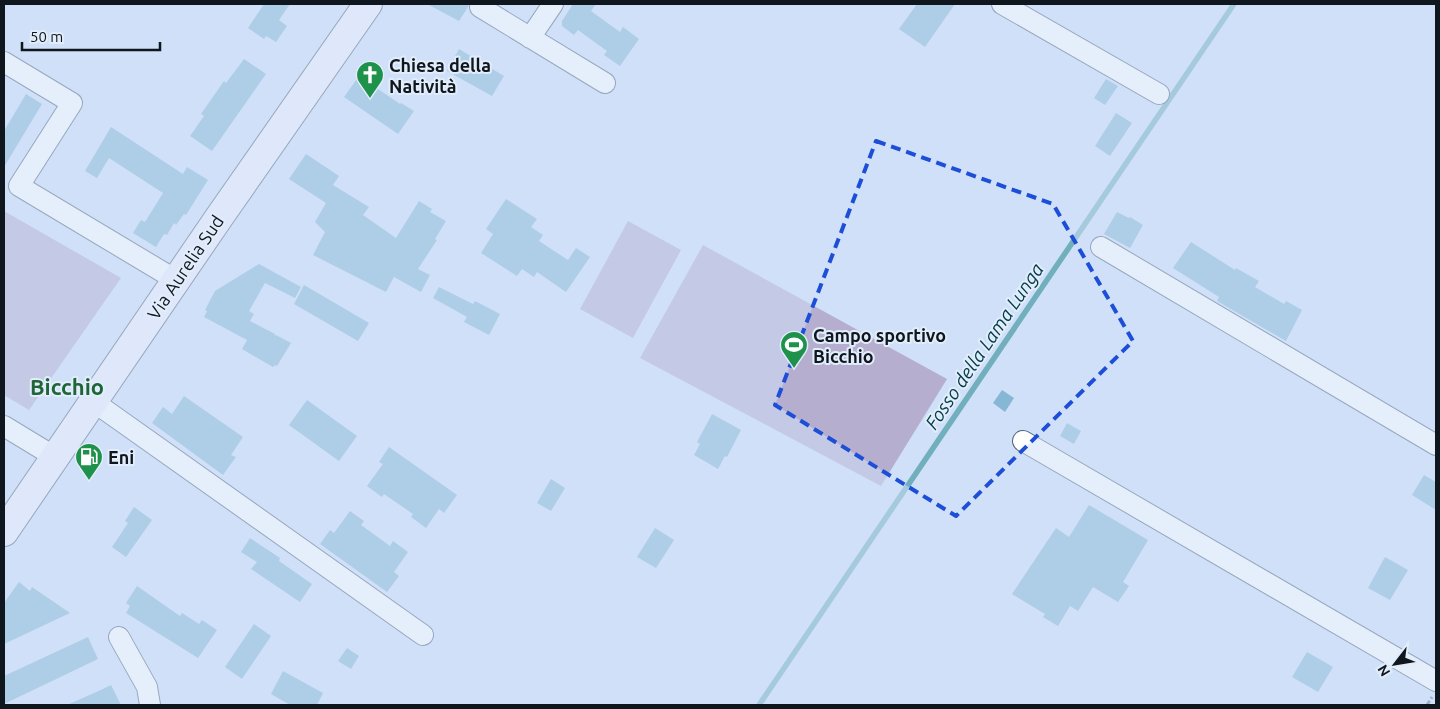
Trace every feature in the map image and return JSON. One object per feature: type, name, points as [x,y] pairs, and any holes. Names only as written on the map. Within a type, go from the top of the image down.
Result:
[{"type":"main road","name":"Via Aurelia Sud","points":[[4,532],[368,4]]},
{"type":"street","points":[[530,38],[554,4]]},
{"type":"street","points":[[1002,4],[1159,94]]},
{"type":"street","points":[[480,7],[605,83]]},
{"type":"street","points":[[4,62],[72,103],[19,186],[176,280]]},
{"type":"street","points":[[1101,247],[1436,445]]},
{"type":"street","points":[[94,402],[423,635]]},
{"type":"street","points":[[4,426],[55,457]]},
{"type":"street","points":[[1023,440],[1436,681]]},
{"type":"street","points":[[119,637],[147,687],[150,705]]},
{"type":"highlighted area","points":[[876,141],[1053,204],[1133,341],[956,516],[775,405]]},
{"type":"shaded area","points":[[4,211],[121,278],[29,410],[4,395]]},
{"type":"shaded area","points":[[628,221],[681,250],[633,338],[580,309]]},
{"type":"shaded area","name":"Campo sportivo Bicchio","points":[[703,245],[947,379],[881,486],[640,358]]},
{"type":"building","points":[[264,4],[290,4],[279,20],[287,26],[276,42],[266,36],[264,39],[248,28]]},
{"type":"building","points":[[427,4],[469,4],[459,21]]},
{"type":"building","points":[[573,4],[596,4],[591,11],[620,32],[623,27],[639,39],[620,66],[604,55],[607,51],[578,30],[574,35],[562,26],[562,21]]},
{"type":"building","points":[[917,4],[955,4],[925,47],[899,29]]},
{"type":"building","points":[[459,49],[504,76],[492,96],[447,71]]},
{"type":"building","points":[[244,59],[266,74],[212,151],[190,136],[204,116],[201,114],[224,81],[226,83]]},
{"type":"building","name":"Chiesa della Natività","points":[[359,76],[400,104],[414,111],[398,134],[344,97]]},
{"type":"building","points":[[1106,79],[1118,86],[1105,105],[1094,98]]},
{"type":"building","points":[[26,94],[42,104],[4,167],[4,131]]},
{"type":"building","points":[[1116,113],[1132,123],[1110,156],[1095,146]]},
{"type":"building","points":[[111,127],[183,174],[187,167],[208,180],[186,215],[184,214],[176,225],[174,223],[167,235],[164,234],[156,247],[133,233],[141,220],[145,222],[163,193],[109,158],[97,178],[85,171]]},
{"type":"building","points":[[306,154],[339,176],[333,185],[369,207],[363,215],[396,238],[419,201],[432,209],[430,212],[446,221],[435,239],[437,240],[418,269],[430,275],[421,292],[394,277],[386,292],[313,255],[325,232],[315,222],[326,203],[289,179]]},
{"type":"building","points":[[506,199],[537,219],[531,227],[543,235],[539,241],[568,260],[576,248],[590,257],[566,292],[537,272],[534,277],[522,269],[517,276],[481,253],[493,234],[486,229]]},
{"type":"building","points":[[1117,212],[1143,225],[1130,248],[1104,234]]},
{"type":"building","points":[[1191,242],[1235,270],[1236,268],[1259,281],[1255,287],[1284,304],[1286,301],[1302,310],[1286,341],[1217,301],[1219,297],[1173,268]]},
{"type":"building","points":[[259,264],[301,287],[295,298],[265,283],[249,311],[254,314],[250,321],[291,343],[277,366],[273,367],[242,349],[247,340],[204,317],[207,311],[205,310],[215,291]]},
{"type":"building","points":[[304,285],[369,323],[358,341],[294,304]]},
{"type":"building","points":[[439,287],[473,304],[475,301],[500,314],[489,335],[464,322],[467,317],[433,298]]},
{"type":"building","points":[[1002,390],[1014,398],[1005,412],[993,403]]},
{"type":"building","points":[[184,396],[243,437],[231,455],[236,457],[223,475],[152,423],[163,407],[172,414]]},
{"type":"building","points":[[307,400],[357,436],[339,461],[289,425]]},
{"type":"building","points":[[712,414],[741,430],[727,457],[725,456],[718,469],[694,455],[700,444],[697,442]]},
{"type":"building","points":[[1067,423],[1081,431],[1074,444],[1060,436]]},
{"type":"building","points":[[389,447],[457,495],[444,513],[439,509],[426,528],[411,517],[413,514],[384,494],[382,497],[367,486],[383,464],[379,462]]},
{"type":"building","points":[[1424,475],[1436,482],[1436,510],[1412,495]]},
{"type":"building","points":[[551,479],[565,488],[551,511],[537,503]]},
{"type":"building","points":[[1089,505],[1148,540],[1123,582],[1129,586],[1118,602],[1093,587],[1078,611],[1070,606],[1058,626],[1043,617],[1045,614],[1012,594],[1056,528],[1069,537]]},
{"type":"building","points":[[134,507],[152,520],[126,557],[112,547],[128,523],[125,521]]},
{"type":"building","points":[[350,511],[364,521],[361,525],[390,546],[393,541],[408,552],[394,572],[399,576],[387,592],[320,544],[330,530],[334,533]]},
{"type":"building","points":[[655,528],[674,540],[656,568],[637,557]]},
{"type":"building","points":[[250,538],[280,558],[279,561],[312,584],[300,602],[251,569],[257,562],[241,552]]},
{"type":"building","points":[[1385,557],[1408,570],[1390,600],[1368,588]]},
{"type":"building","points":[[19,582],[30,591],[32,587],[70,613],[4,644],[4,603]]},
{"type":"building","points":[[137,586],[180,616],[182,613],[199,624],[202,620],[217,630],[198,658],[126,613],[130,606],[126,603]]},
{"type":"building","points":[[254,624],[271,636],[242,679],[225,667]]},
{"type":"building","points":[[88,637],[98,659],[4,704],[4,676]]},
{"type":"building","points":[[347,648],[359,656],[351,669],[338,661]]},
{"type":"building","points":[[1307,652],[1333,667],[1318,692],[1292,677]]},
{"type":"building","points":[[283,671],[323,693],[317,705],[290,705],[271,694]]},
{"type":"building","points":[[111,685],[121,705],[67,705],[103,689]]},
{"type":"waterway","name":"Fosso della Lama Lunga","points":[[759,705],[1234,4]]},
{"type":"place","name":"Chiesa della Natività","points":[[370,99]]},
{"type":"place","name":"Campo sportivo Bicchio","points":[[794,369]]},
{"type":"place","name":"Eni","points":[[89,481]]},
{"type":"district","name":"Bicchio","points":[[67,386]]}]
